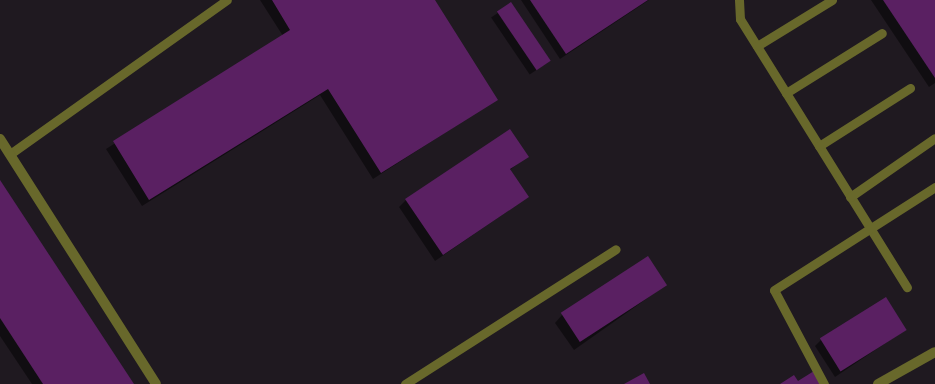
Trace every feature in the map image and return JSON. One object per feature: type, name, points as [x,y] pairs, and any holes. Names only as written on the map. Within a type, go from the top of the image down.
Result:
[{"type":"street","points":[[0,139],[156,384]]},
{"type":"street","points":[[878,384],[935,352]]},
{"type":"lane","points":[[10,154],[227,0]]},
{"type":"lane","points":[[739,0],[740,19],[907,287]]},
{"type":"lane","points":[[757,46],[832,0]]},
{"type":"lane","points":[[786,93],[882,32]]},
{"type":"lane","points":[[818,146],[910,88]]},
{"type":"lane","points":[[850,197],[935,138]]},
{"type":"lane","points":[[824,384],[774,290],[935,187]]},
{"type":"lane","points":[[405,384],[616,249]]},
{"type":"building","points":[[272,0],[435,0],[498,100],[381,173],[328,89],[149,200],[113,141],[290,30]]},
{"type":"building","points":[[530,0],[648,0],[566,54]]},
{"type":"building","points":[[883,0],[935,0],[935,78]]},
{"type":"building","points":[[511,2],[551,61],[537,70],[497,12]]},
{"type":"building","points":[[510,129],[529,157],[510,169],[529,197],[443,255],[405,199]]},
{"type":"building","points":[[0,180],[134,384],[43,384],[0,318]]},
{"type":"building","points":[[648,256],[667,285],[580,342],[561,313]]},
{"type":"building","points":[[886,297],[907,330],[841,371],[820,338]]},
{"type":"building","points":[[814,371],[822,384],[780,384],[794,375],[798,381]]},
{"type":"building","points":[[644,373],[650,384],[624,384]]}]
